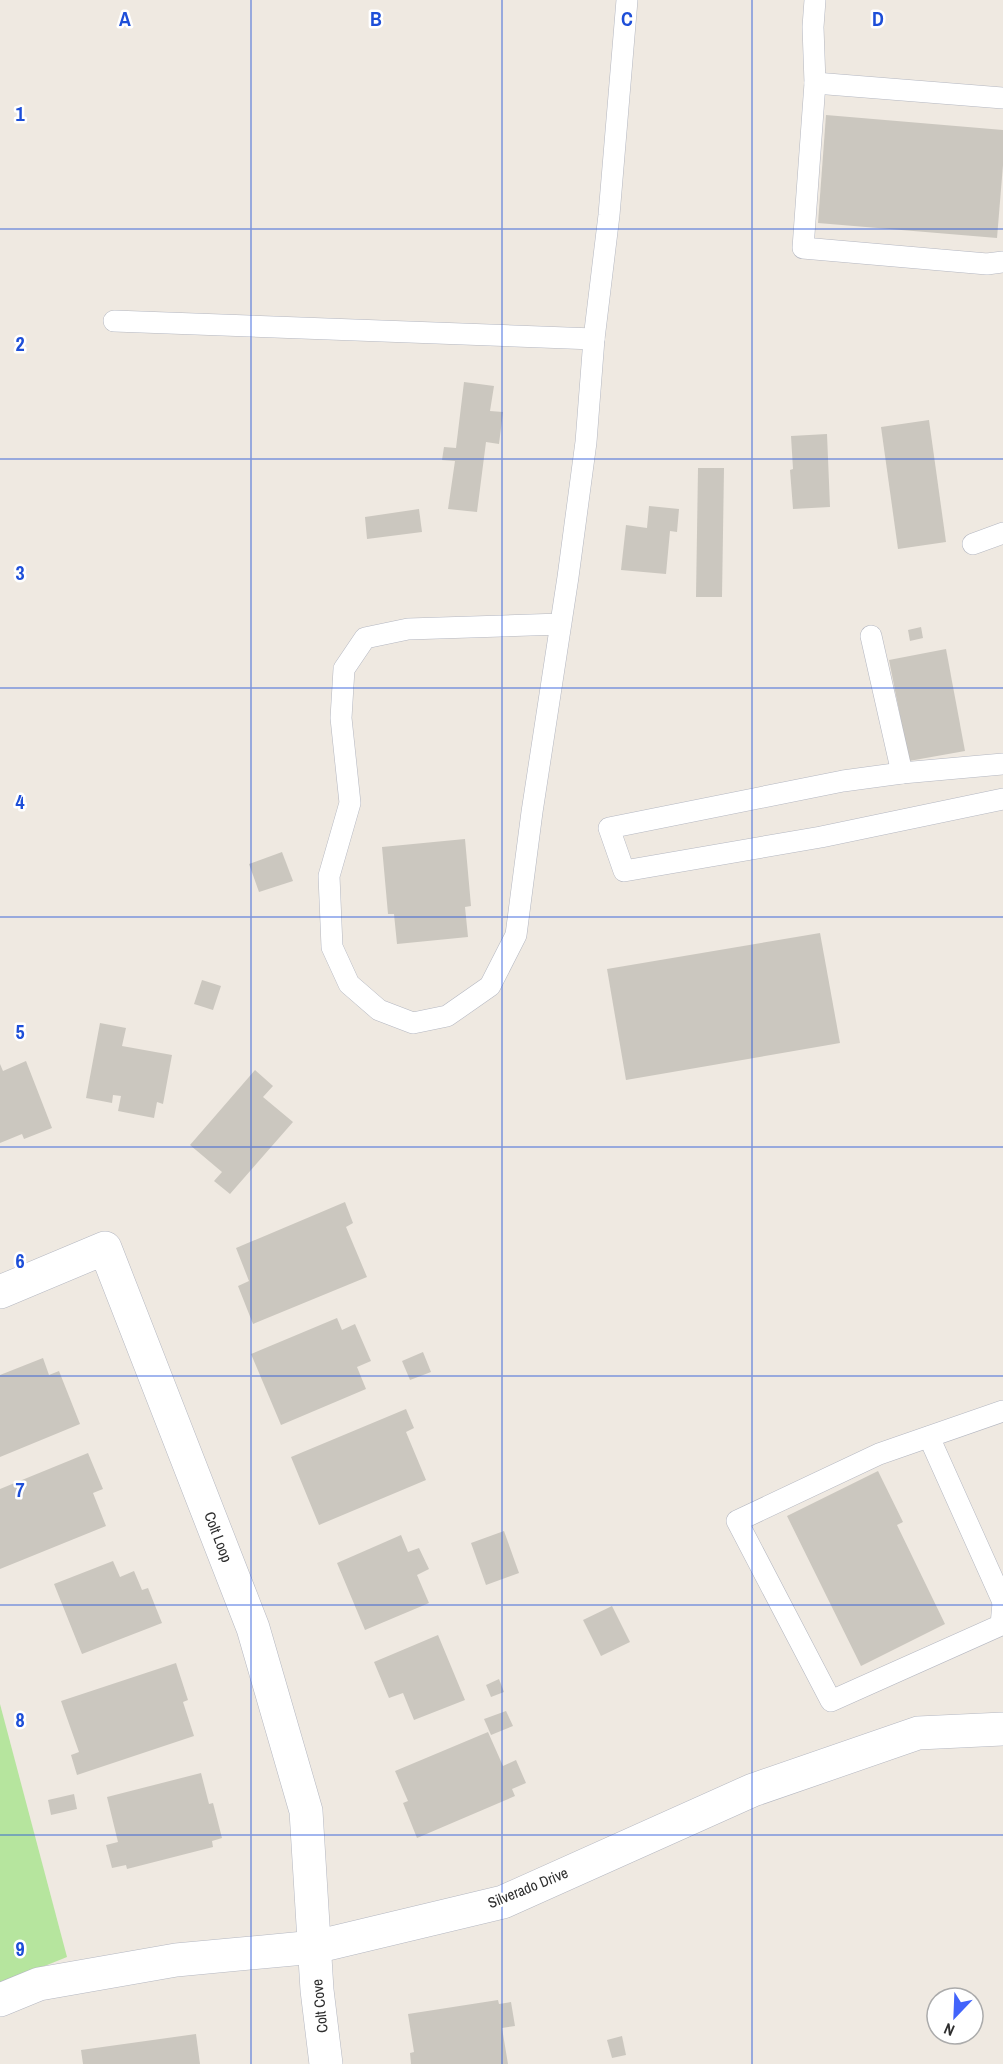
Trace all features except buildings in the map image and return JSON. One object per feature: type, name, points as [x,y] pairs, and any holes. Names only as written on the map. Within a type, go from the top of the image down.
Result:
[{"type":"street","name":"Colt Loop","points":[[0,1292],[105,1248],[253,1628],[306,1811],[310,1901],[315,1947]]},
{"type":"street","name":"Silverado Drive","points":[[0,2000],[39,1984],[176,1960],[315,1947],[503,1902],[753,1790],[918,1733],[1003,1729]]},
{"type":"street","name":"Colt Cove","points":[[315,1947],[317,1990],[326,2064]]},
{"type":"lane","points":[[561,624],[408,629],[365,638],[344,669],[341,718],[350,803],[329,876],[332,947],[349,984],[379,1010],[413,1023],[447,1016],[490,986],[516,935],[561,624],[585,442],[594,339],[609,215],[627,0]]},
{"type":"lane","points":[[815,0],[813,27],[815,83],[803,248],[987,264],[1003,262]]},
{"type":"lane","points":[[815,83],[1003,98]]},
{"type":"lane","points":[[114,321],[594,339]]},
{"type":"lane","points":[[973,544],[1003,533]]},
{"type":"lane","points":[[871,636],[902,773]]},
{"type":"lane","points":[[1003,764],[843,781],[609,828],[624,871],[821,837],[1003,799]]},
{"type":"lane","points":[[928,1437],[1003,1602],[1001,1625],[831,1701],[737,1521],[879,1455],[928,1437],[1003,1412]]},
{"type":"green space","points":[[0,1704],[67,1957],[0,1984]]}]
